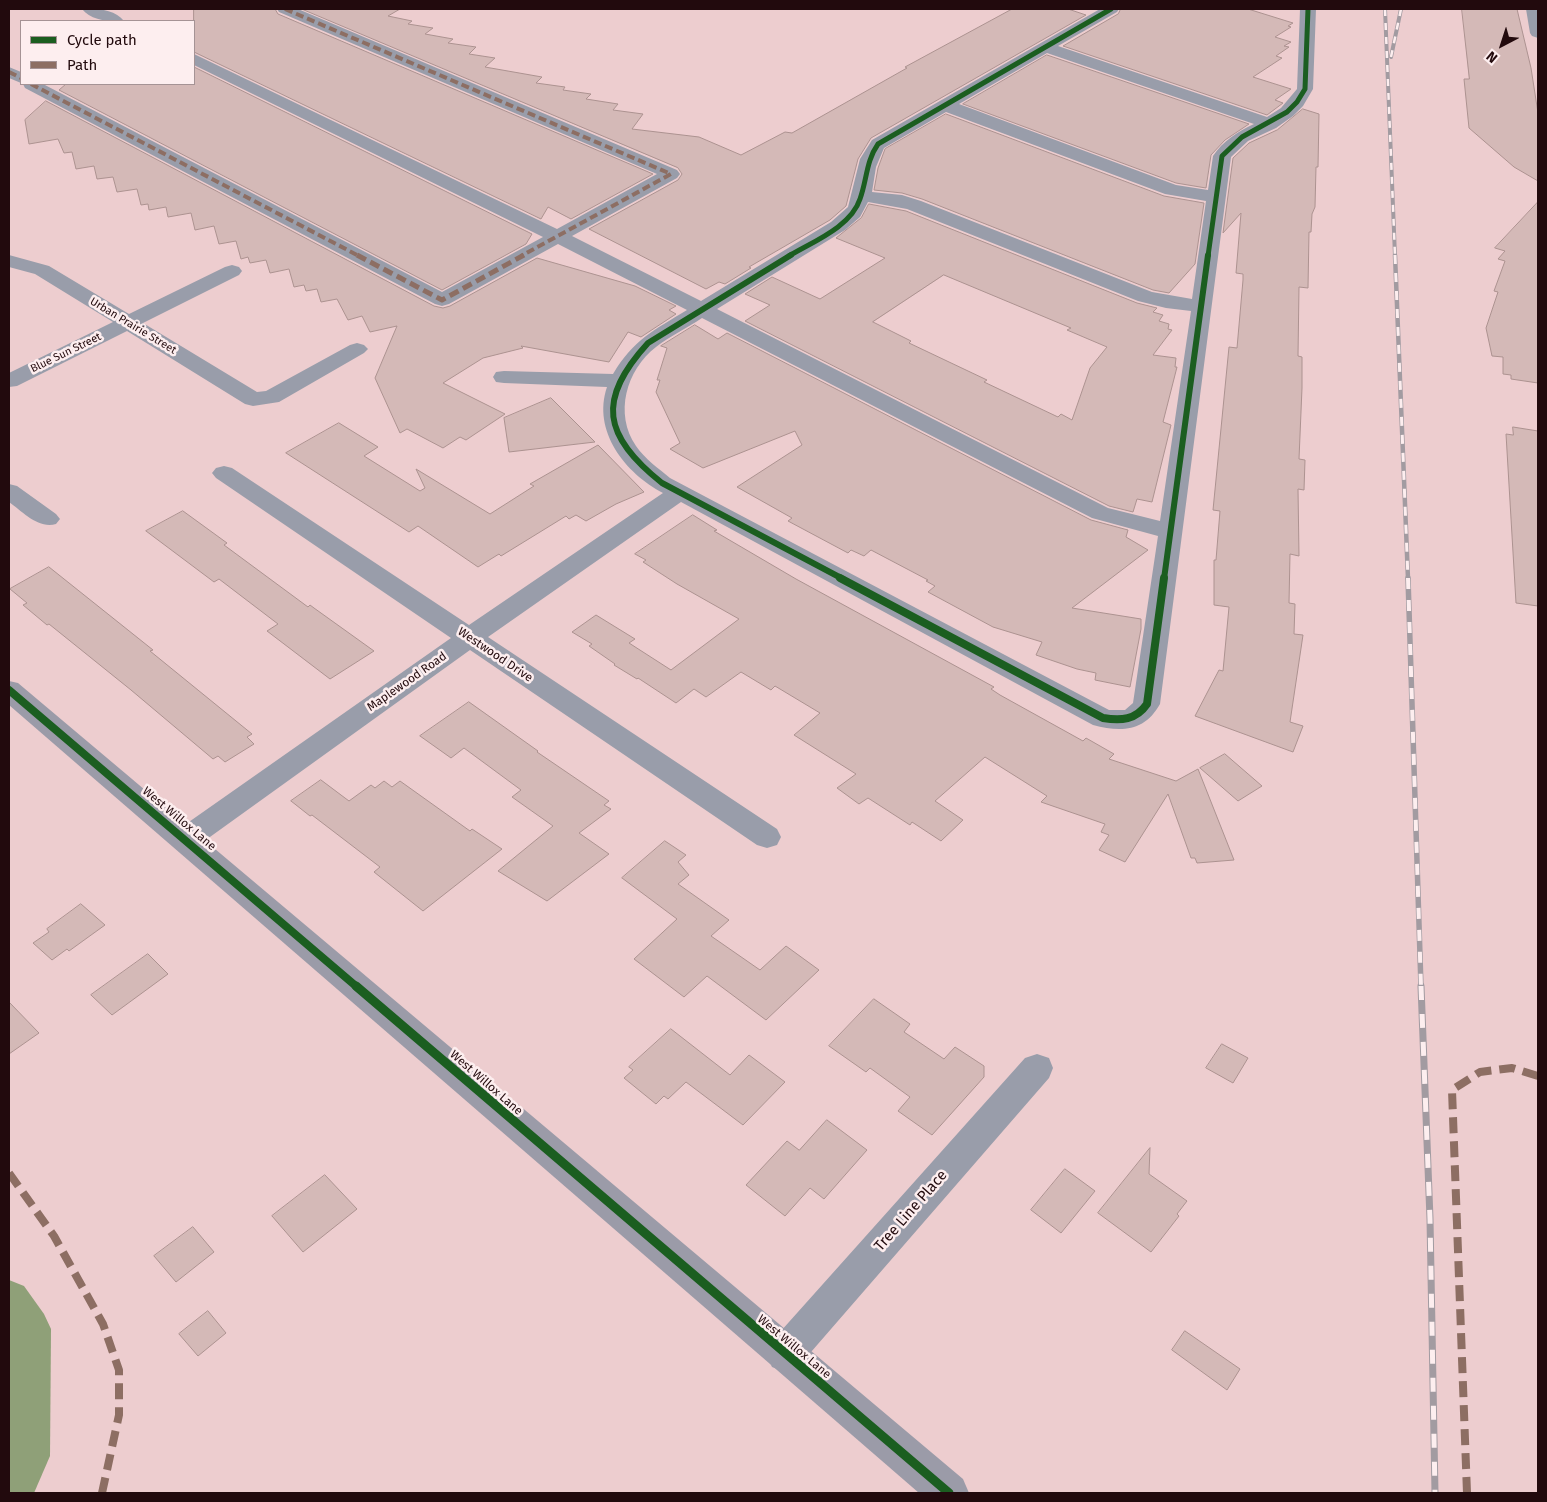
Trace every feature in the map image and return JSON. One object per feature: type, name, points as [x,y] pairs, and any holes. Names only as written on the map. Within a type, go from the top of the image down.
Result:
[{"type":"main road","name":"West Willox Lane","points":[[9,690],[186,839],[949,1493]]},
{"type":"street","points":[[90,9],[114,20]]},
{"type":"street","points":[[33,85],[442,300],[671,174],[285,9]]},
{"type":"street","points":[[1111,9],[878,144],[870,153],[861,196],[857,208],[850,217],[648,343],[630,360],[618,380],[612,401],[614,422],[621,440],[633,458],[651,475],[1103,718],[1115,721],[1130,719],[1142,713],[1147,704],[1217,196],[1219,167],[1222,156],[1228,147],[1239,139],[1270,124],[1291,110],[1300,100],[1305,88],[1308,9]]},
{"type":"street","points":[[1534,9],[1538,33]]},
{"type":"street","points":[[1045,47],[1270,124]]},
{"type":"street","points":[[195,59],[557,236],[1100,513],[1171,531]]},
{"type":"street","points":[[944,105],[1172,190],[1217,196]]},
{"type":"street","points":[[861,196],[902,201],[914,205],[1145,297],[1166,302],[1202,306]]},
{"type":"street","name":"Urban Prairie Street","points":[[9,260],[42,270],[253,399],[271,396],[357,349]]},
{"type":"street","name":"Blue Sun Street","points":[[9,381],[232,271]]},
{"type":"street","points":[[504,377],[618,380]]},
{"type":"street","name":"Westwood Drive","points":[[224,473],[767,837]]},
{"type":"street","points":[[9,491],[48,519]]},
{"type":"street","name":"Maplewood Road","points":[[186,839],[470,637],[680,492]]},
{"type":"street","name":"Tree Line Place","points":[[785,1354],[1037,1068]]},
{"type":"building","points":[[194,9],[275,9],[278,14],[653,174],[571,219],[548,207],[541,219],[195,52]]},
{"type":"building","points":[[302,9],[400,9],[388,16],[412,21],[408,24],[433,28],[425,34],[453,39],[448,43],[476,47],[469,54],[495,58],[485,67],[542,77],[536,83],[565,87],[563,90],[591,94],[586,99],[618,104],[613,110],[643,114],[632,129],[699,137],[741,155],[785,132],[792,133],[907,68],[905,67],[1012,9],[1068,9],[1086,15],[871,138],[858,159],[846,206],[830,220],[749,267],[751,268],[725,284],[719,282],[706,289],[589,229],[678,180],[682,174],[678,168]]},
{"type":"building","points":[[1121,9],[1248,9],[1293,23],[1288,26],[1291,27],[1275,37],[1291,42],[1284,46],[1289,47],[1276,56],[1282,58],[1253,77],[1291,89],[1275,100],[1283,103],[1267,115],[1063,46],[1118,14]]},
{"type":"building","points":[[1462,9],[1517,9],[1531,68],[1538,113],[1538,181],[1514,167],[1469,128],[1464,79],[1469,79]]},
{"type":"building","points":[[1047,55],[1249,124],[1225,140],[1211,155],[1206,188],[1176,183],[963,104]]},
{"type":"building","points":[[195,67],[532,234],[526,244],[442,290],[59,90],[65,85],[195,85]]},
{"type":"building","points":[[46,101],[434,306],[443,308],[450,306],[537,258],[635,286],[676,306],[669,310],[676,314],[641,337],[628,332],[609,362],[521,346],[523,348],[483,358],[443,383],[505,414],[466,440],[460,437],[443,448],[407,429],[400,433],[375,378],[397,326],[370,332],[362,316],[348,320],[337,299],[321,302],[317,289],[306,291],[304,285],[294,287],[289,269],[270,273],[266,260],[250,263],[248,257],[241,259],[236,241],[219,244],[214,226],[195,230],[191,213],[168,217],[166,207],[149,210],[148,204],[141,205],[137,189],[117,192],[113,177],[97,179],[94,166],[76,169],[72,152],[64,153],[58,139],[29,144],[25,120]]},
{"type":"building","points":[[1303,109],[1319,114],[1315,207],[1312,214],[1311,232],[1309,232],[1308,288],[1299,287],[1298,356],[1302,357],[1302,388],[1299,459],[1305,460],[1304,490],[1298,489],[1299,556],[1290,554],[1289,603],[1295,604],[1294,634],[1303,635],[1290,722],[1303,726],[1293,752],[1195,716],[1219,670],[1223,671],[1229,607],[1214,605],[1214,560],[1216,560],[1220,511],[1213,510],[1229,347],[1237,348],[1243,280],[1243,274],[1236,273],[1241,213],[1223,233],[1233,158],[1249,143],[1277,130]]},
{"type":"building","points":[[946,114],[1164,196],[1204,203],[1195,264],[1169,293],[1153,290],[922,199],[902,193],[874,190],[878,168],[885,149]]},
{"type":"building","points":[[1538,202],[1538,383],[1511,379],[1511,375],[1503,374],[1503,357],[1492,356],[1486,328],[1498,292],[1494,291],[1505,261],[1498,259],[1505,251],[1495,248]]},
{"type":"building","points":[[869,204],[906,211],[1137,303],[1157,308],[1153,312],[1163,315],[1159,321],[1169,324],[1168,329],[1172,330],[1153,355],[1176,358],[1175,367],[1177,367],[1163,422],[1171,425],[1152,502],[1137,499],[1133,512],[1109,506],[745,321],[770,305],[745,294],[772,277],[820,299],[885,258],[836,238],[861,218]],"holes":[[[944,275],[1071,328],[1067,330],[1107,347],[1090,368],[1072,420],[1061,414],[1058,417],[984,382],[987,380],[909,343],[911,341],[873,322]]]},
{"type":"building","points":[[695,325],[718,339],[727,333],[1091,520],[1128,530],[1126,537],[1148,550],[1072,608],[1141,619],[1141,629],[1130,687],[1095,680],[1096,673],[1077,669],[1036,655],[1042,642],[993,627],[928,592],[935,586],[926,581],[928,580],[871,550],[864,556],[851,550],[848,553],[788,521],[792,518],[737,487],[802,445],[795,431],[703,468],[670,449],[680,443],[656,392],[660,380],[657,380],[667,348],[661,346]]},
{"type":"building","points":[[551,398],[595,442],[509,452],[504,418]]},
{"type":"building","points":[[339,423],[378,447],[364,456],[420,491],[425,488],[416,469],[490,514],[534,486],[530,484],[598,445],[644,492],[616,504],[586,521],[576,515],[569,519],[566,516],[501,556],[499,554],[478,567],[418,526],[409,532],[286,453]]},
{"type":"building","points":[[1513,427],[1538,431],[1538,606],[1516,603],[1506,434],[1513,435]]},
{"type":"building","points":[[183,511],[227,543],[224,545],[308,607],[310,605],[374,651],[330,679],[267,631],[278,624],[219,579],[214,582],[146,531]]},
{"type":"building","points":[[693,515],[717,530],[714,531],[796,579],[994,687],[991,689],[1000,695],[1083,741],[1086,738],[1114,754],[1109,759],[1176,781],[1198,769],[1234,860],[1197,863],[1195,858],[1191,858],[1168,794],[1125,862],[1099,850],[1109,835],[1101,832],[1105,824],[1041,802],[1047,796],[985,757],[935,801],[963,820],[941,841],[912,822],[910,825],[868,798],[859,804],[837,788],[856,774],[794,735],[820,713],[775,686],[771,690],[741,672],[706,697],[694,689],[676,703],[614,665],[589,646],[592,644],[572,632],[596,615],[635,639],[629,643],[671,670],[739,619],[677,584],[643,562],[646,560],[635,554]]},
{"type":"building","points":[[49,567],[153,650],[150,651],[252,734],[247,737],[254,744],[225,762],[218,756],[213,759],[131,690],[23,605],[27,603],[10,589]]},
{"type":"building","points":[[469,702],[537,752],[609,801],[604,805],[611,809],[579,833],[609,854],[547,901],[498,871],[553,826],[512,797],[521,790],[464,748],[451,758],[420,736]]},
{"type":"building","points":[[1225,754],[1262,786],[1238,801],[1200,768]]},
{"type":"building","points":[[321,780],[349,801],[371,785],[375,788],[384,781],[392,787],[400,781],[470,831],[472,829],[502,849],[423,911],[374,872],[380,867],[291,801]]},
{"type":"building","points":[[665,841],[686,855],[678,862],[689,875],[678,884],[729,920],[711,936],[760,970],[786,946],[819,970],[766,1020],[707,976],[684,997],[634,959],[677,919],[622,878]]},
{"type":"building","points":[[81,904],[105,925],[69,951],[67,949],[52,960],[33,943],[49,932],[47,929]]},
{"type":"building","points":[[148,954],[168,974],[112,1015],[91,995]]},
{"type":"building","points":[[874,999],[910,1024],[904,1032],[944,1059],[955,1047],[984,1066],[984,1077],[932,1135],[898,1111],[910,1097],[870,1068],[866,1072],[829,1046]]},
{"type":"building","points":[[9,1002],[39,1033],[9,1054]]},
{"type":"building","points":[[671,1029],[730,1075],[749,1055],[785,1082],[743,1125],[686,1082],[668,1099],[664,1096],[656,1104],[624,1078],[633,1070],[629,1067]]},
{"type":"building","points":[[1222,1044],[1248,1058],[1233,1083],[1206,1068]]},
{"type":"building","points":[[827,1120],[867,1150],[824,1199],[810,1188],[785,1216],[746,1185],[787,1141],[799,1150]]},
{"type":"building","points":[[1150,1148],[1149,1174],[1187,1201],[1177,1214],[1179,1216],[1151,1252],[1098,1213]]},
{"type":"building","points":[[1065,1169],[1095,1191],[1061,1233],[1031,1210]]},
{"type":"building","points":[[325,1175],[357,1209],[303,1252],[272,1216]]},
{"type":"building","points":[[193,1227],[214,1252],[176,1282],[154,1256]]},
{"type":"building","points":[[208,1311],[226,1333],[198,1356],[179,1334]]},
{"type":"building","points":[[1185,1331],[1240,1369],[1227,1390],[1172,1350]]},
{"type":"waterway","points":[[9,1301],[29,1329],[27,1456],[11,1493]]},
{"type":"railway","points":[[1385,9],[1395,256]]},
{"type":"railway","points":[[1391,57],[1401,9]]},
{"type":"railway","points":[[1395,255],[1408,579]]},
{"type":"railway","points":[[1408,578],[1421,987]]},
{"type":"railway","points":[[1421,986],[1430,1219],[1435,1493]]},
{"type":"marked path","points":[[33,85],[442,300],[671,174],[285,9]]},
{"type":"marked path","points":[[9,72],[20,78]]},
{"type":"marked path","points":[[1467,1493],[1452,1090],[1480,1072],[1512,1068],[1538,1076]]},
{"type":"marked path","points":[[9,1173],[54,1236],[103,1324],[119,1370],[119,1415],[102,1493]]},
{"type":"cycle path","points":[[1111,9],[878,144],[869,159],[863,191],[857,207],[851,215],[838,226],[648,343],[631,362],[620,380],[614,399],[613,416],[618,434],[627,451],[642,467],[662,483],[1103,718],[1116,720],[1133,717],[1143,710],[1147,704],[1222,156],[1231,145],[1242,137],[1276,120],[1287,112],[1297,102],[1305,89],[1308,9]]},
{"type":"cycle path","points":[[9,690],[949,1493]]}]
